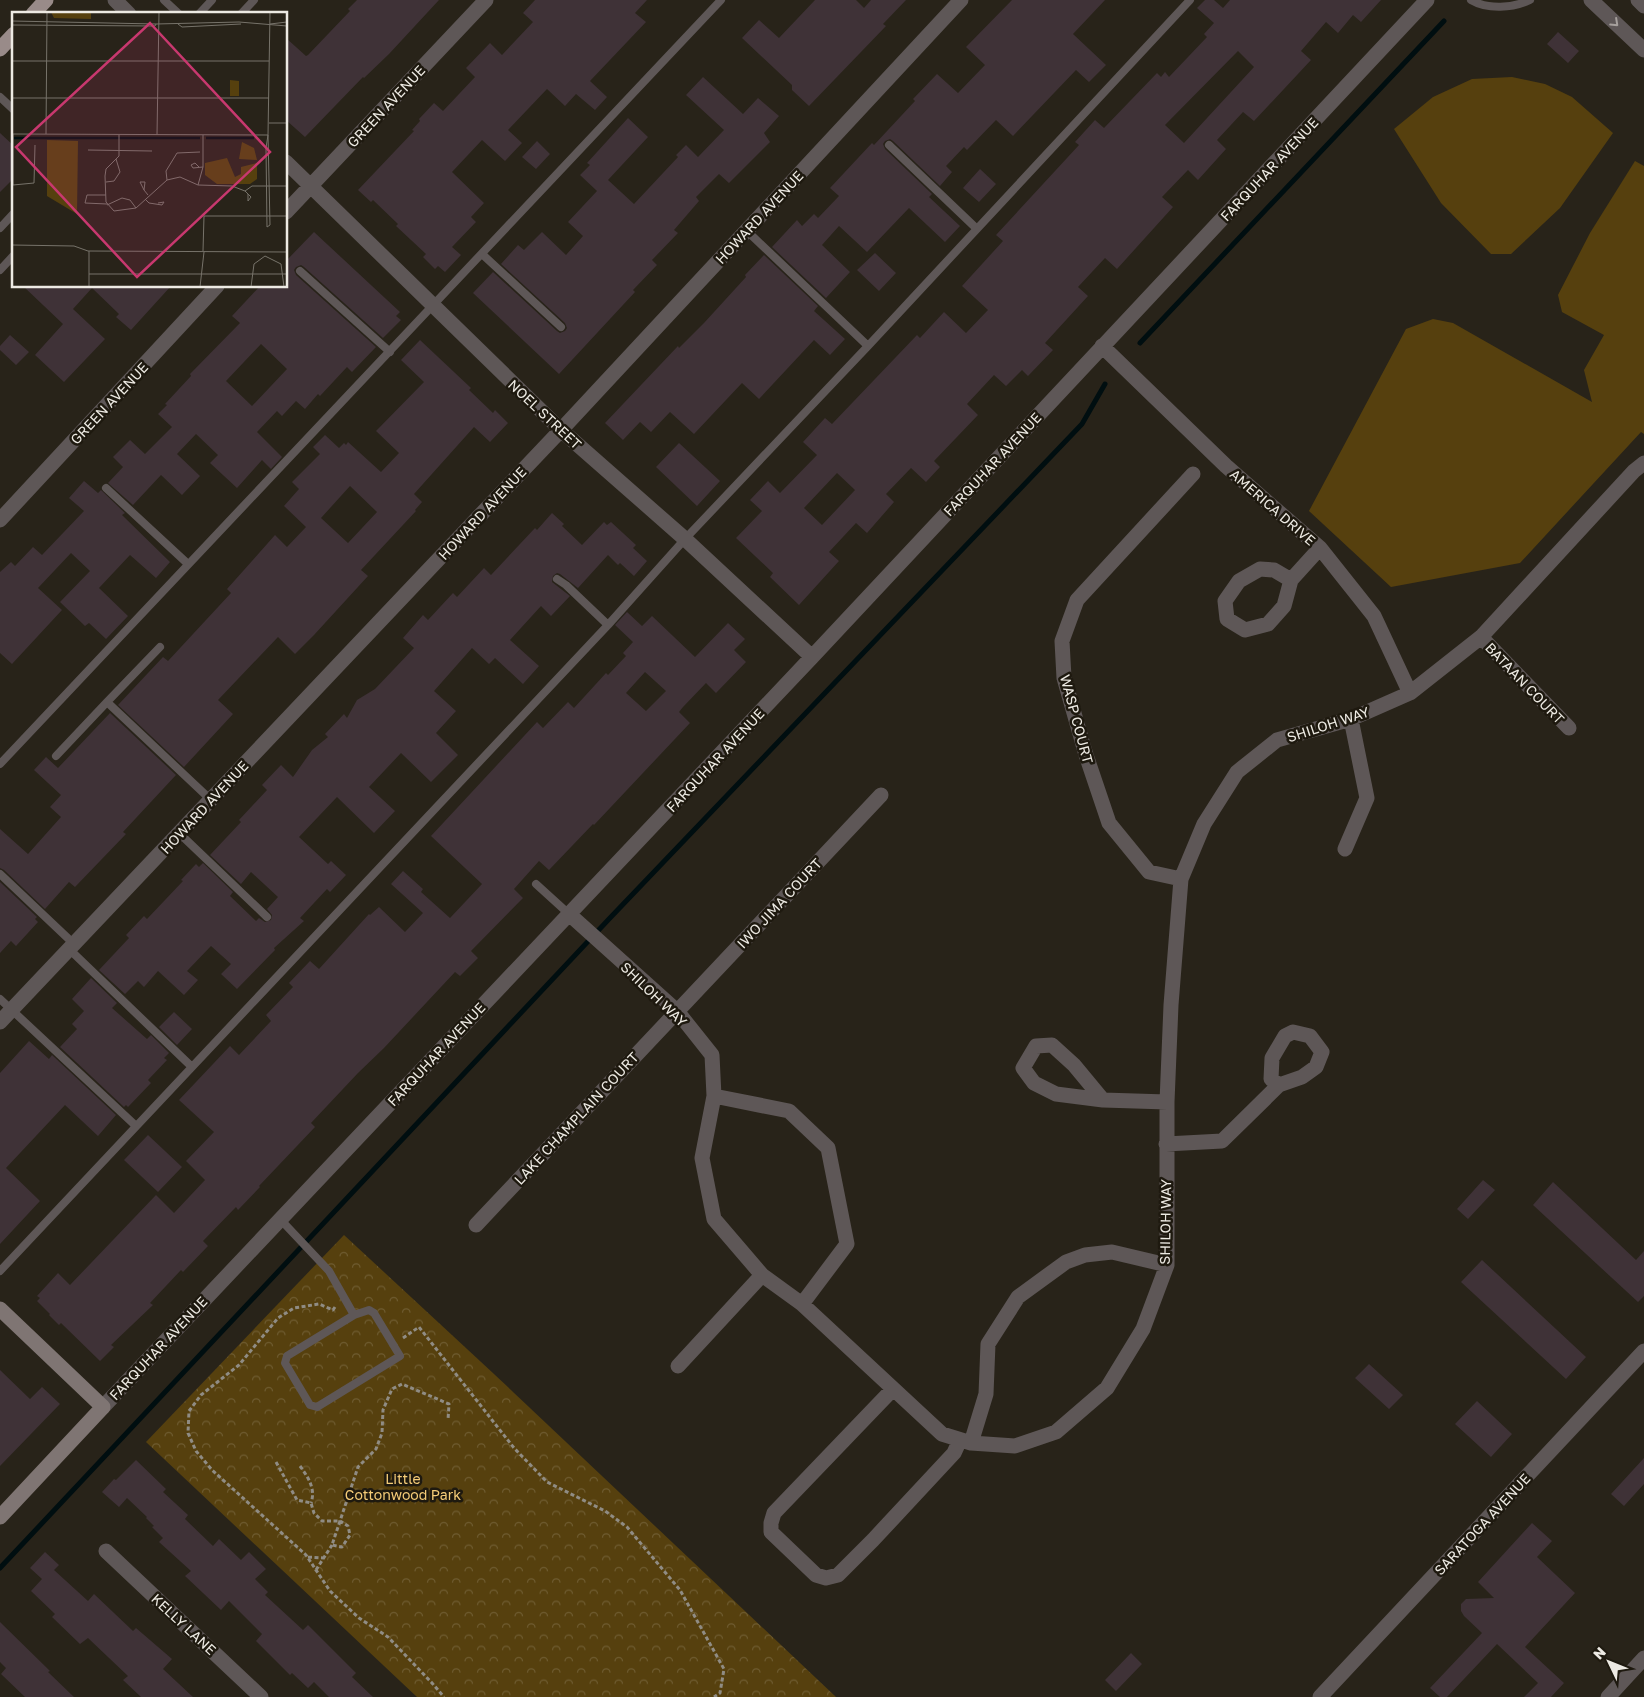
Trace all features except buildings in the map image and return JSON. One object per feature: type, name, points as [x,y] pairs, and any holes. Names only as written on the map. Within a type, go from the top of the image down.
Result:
[{"type":"main road","points":[[35,12],[46,0]]},
{"type":"main road","points":[[0,49],[12,36]]},
{"type":"street","points":[[115,0],[127,12]]},
{"type":"street","name":"GREEN AVENUE","points":[[288,210],[486,0]]},
{"type":"street","name":"HOWARD AVENUE","points":[[0,1022],[561,430],[961,0]]},
{"type":"street","name":"FARQUHAR AVENUE","points":[[0,1517],[812,657],[1427,0]]},
{"type":"street","points":[[1590,0],[1643,46]]},
{"type":"street","points":[[1638,0],[1644,6]]},
{"type":"street","name":"NOEL STREET","points":[[288,164],[561,430],[684,538],[812,657]]},
{"type":"street","name":"GREEN AVENUE","points":[[0,520],[215,288]]},
{"type":"street","name":"AMERICA DRIVE","points":[[1102,346],[1226,466],[1320,548],[1374,616],[1410,693]]},
{"type":"street","name":"SHILOH WAY","points":[[569,914],[677,1011],[712,1055],[714,1096],[702,1158],[714,1219],[762,1275],[802,1304],[942,1434],[965,1442],[1015,1446],[1056,1432],[1107,1388],[1143,1329],[1167,1265],[1166,1102],[1171,1005],[1181,879],[1204,824],[1237,772],[1277,740],[1351,719],[1410,693],[1481,637],[1641,472]]},
{"type":"street","name":"WASP COURT","points":[[1181,879],[1149,872],[1108,823],[1064,678],[1062,641],[1077,600],[1193,474]]},
{"type":"street","points":[[1291,580],[1274,570],[1260,569],[1238,581],[1225,601],[1227,619],[1245,630],[1268,624],[1284,606],[1291,580],[1320,548]]},
{"type":"street","name":"BATAAN COURT","points":[[1481,637],[1569,728]]},
{"type":"street","points":[[1345,849],[1367,798],[1351,719]]},
{"type":"street","name":"IWO JIMA COURT","points":[[677,1011],[881,795]]},
{"type":"street","name":"LAKE CHAMPLAIN COURT","points":[[476,1224],[677,1011]]},
{"type":"street","points":[[1103,1100],[1074,1065],[1052,1044],[1036,1046],[1023,1068],[1034,1083],[1056,1094],[1103,1100],[1166,1102]]},
{"type":"street","points":[[1166,1144],[1222,1141],[1279,1085]]},
{"type":"street","points":[[714,1096],[789,1110],[828,1148],[847,1244],[802,1304]]},
{"type":"street","points":[[893,1389],[774,1513],[771,1532],[816,1575],[826,1578],[838,1575],[965,1442],[986,1394],[988,1344],[1018,1297],[1066,1262],[1085,1255],[1112,1252],[1167,1265]]},
{"type":"street","points":[[678,1366],[762,1275]]},
{"type":"street","points":[[0,1309],[103,1407]]},
{"type":"street","name":"SARATOGA AVENUE","points":[[1320,1697],[1644,1351]]},
{"type":"street","name":"KELLY LANE","points":[[106,1551],[261,1697]]},
{"type":"street","points":[[1608,1697],[1644,1658]]},
{"type":"lane","points":[[164,0],[177,12]]},
{"type":"lane","points":[[202,12],[212,0]]},
{"type":"lane","points":[[243,12],[254,0]]},
{"type":"lane","points":[[0,764],[721,0]]},
{"type":"lane","points":[[0,1271],[608,625],[684,538],[868,346],[1190,0]]},
{"type":"lane","points":[[1473,1],[1495,8],[1530,0]]},
{"type":"lane","points":[[0,97],[12,108]]},
{"type":"lane","points":[[889,145],[977,229]]},
{"type":"lane","points":[[0,228],[12,216]]},
{"type":"lane","points":[[747,231],[868,346]]},
{"type":"lane","points":[[482,254],[561,327]]},
{"type":"lane","points":[[0,270],[12,257]]},
{"type":"lane","points":[[300,271],[390,352]]},
{"type":"lane","points":[[106,488],[188,564]]},
{"type":"lane","points":[[557,579],[566,585],[608,625]]},
{"type":"lane","points":[[56,756],[160,647]]},
{"type":"lane","points":[[107,702],[211,800]]},
{"type":"lane","points":[[179,833],[267,917]]},
{"type":"lane","points":[[0,874],[192,1067]]},
{"type":"lane","points":[[536,884],[569,914]]},
{"type":"lane","points":[[0,999],[136,1126]]},
{"type":"lane","points":[[280,1219],[329,1271],[354,1315]]},
{"type":"lane","points":[[369,1310],[374,1313],[400,1356],[317,1407],[310,1405],[284,1363],[287,1356],[354,1315],[369,1310]]},
{"type":"path","points":[[337,1304],[333,1310],[319,1304],[294,1308],[278,1318],[239,1365],[201,1395],[189,1411],[188,1433],[196,1451],[212,1470],[307,1557],[330,1591],[359,1618],[388,1636],[444,1697]]},
{"type":"path","points":[[394,1345],[419,1327],[514,1448],[548,1482],[605,1511],[628,1527],[680,1590],[724,1669],[720,1693],[714,1697]]},
{"type":"path","points":[[316,1570],[332,1545],[358,1467],[376,1449],[382,1433],[383,1410],[392,1389],[402,1384],[449,1404],[448,1420]]},
{"type":"path","points":[[276,1462],[296,1500],[311,1503]]},
{"type":"path","points":[[300,1466],[308,1478],[314,1496],[311,1503],[314,1513],[322,1521],[340,1522],[348,1526],[350,1535],[342,1547],[332,1545]]},
{"type":"path","points":[[307,1557],[324,1558]]},
{"type":"green space","points":[[1512,77],[1545,84],[1572,97],[1613,133],[1560,208],[1511,254],[1491,254],[1441,203],[1394,129],[1433,97],[1472,79]]},
{"type":"green space","points":[[1635,161],[1644,166],[1644,434],[1641,432],[1520,563],[1391,587],[1309,511],[1406,329],[1433,319],[1453,323],[1592,402],[1584,370],[1604,335],[1562,312],[1558,295],[1590,233]]},
{"type":"green space","name":"Little Cottonwood Park","points":[[344,1235],[836,1697],[417,1697],[146,1442]]},
{"type":"waterway","points":[[1140,343],[1444,21]]},
{"type":"waterway","points":[[0,1568],[609,919],[1082,424],[1105,384]]}]
